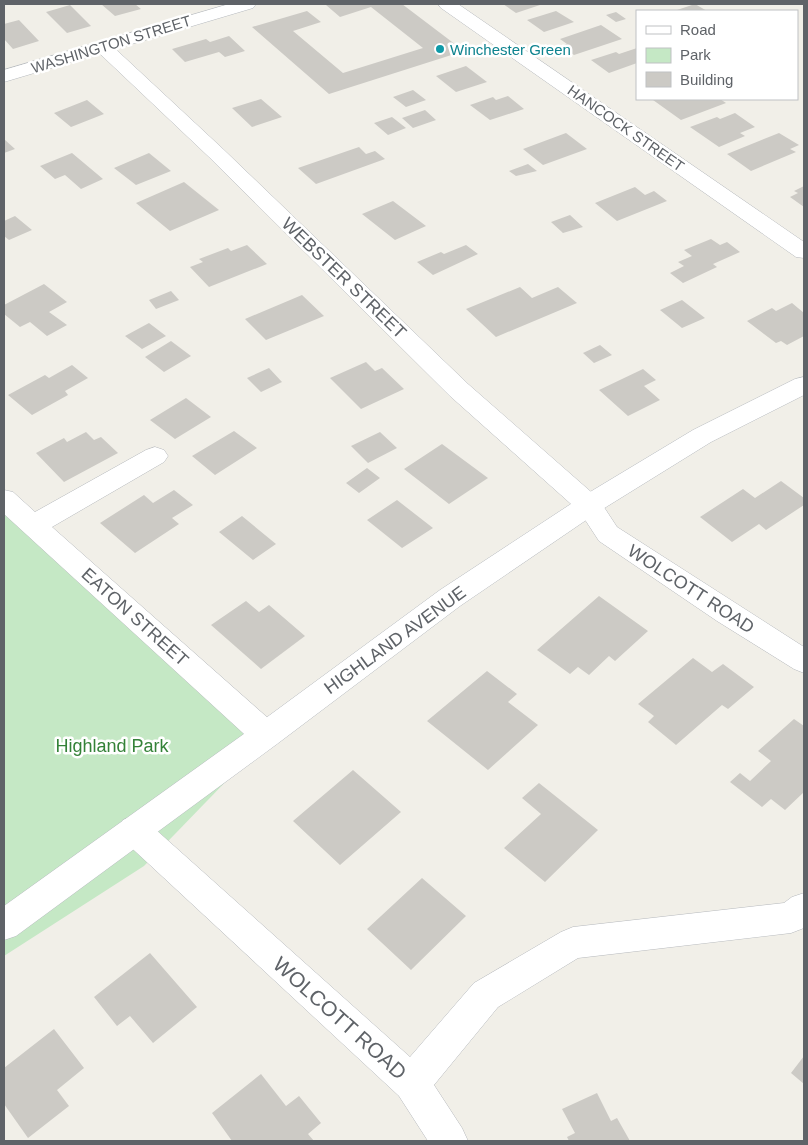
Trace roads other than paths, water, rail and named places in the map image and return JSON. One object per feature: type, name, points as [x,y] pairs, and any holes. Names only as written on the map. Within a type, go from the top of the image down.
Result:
[{"type":"street","name":"WASHINGTON STREET","points":[[4,76],[247,4]]},
{"type":"street","name":"HANCOCK STREET","points":[[447,4],[804,252]]},
{"type":"street","name":"WEBSTER STREET","points":[[103,47],[237,173],[459,390],[589,504]]},
{"type":"street","name":"HIGHLAND AVENUE","points":[[4,925],[266,735],[450,598],[589,504],[702,436],[804,385]]},
{"type":"street","points":[[33,525],[155,456]]},
{"type":"street","name":"EATON STREET","points":[[4,499],[266,735]]},
{"type":"street","name":"WOLCOTT ROAD","points":[[589,504],[608,534],[727,613],[804,661]]},
{"type":"street","name":"WOLCOTT ROAD","points":[[134,830],[412,1083],[486,995],[573,944],[791,918],[804,908]]},
{"type":"street","points":[[412,1083],[449,1141]]},
{"type":"place","name":"Winchester Green","points":[[440,49]]},
{"type":"park label","name":"Highland Park","points":[[112,746]]}]
